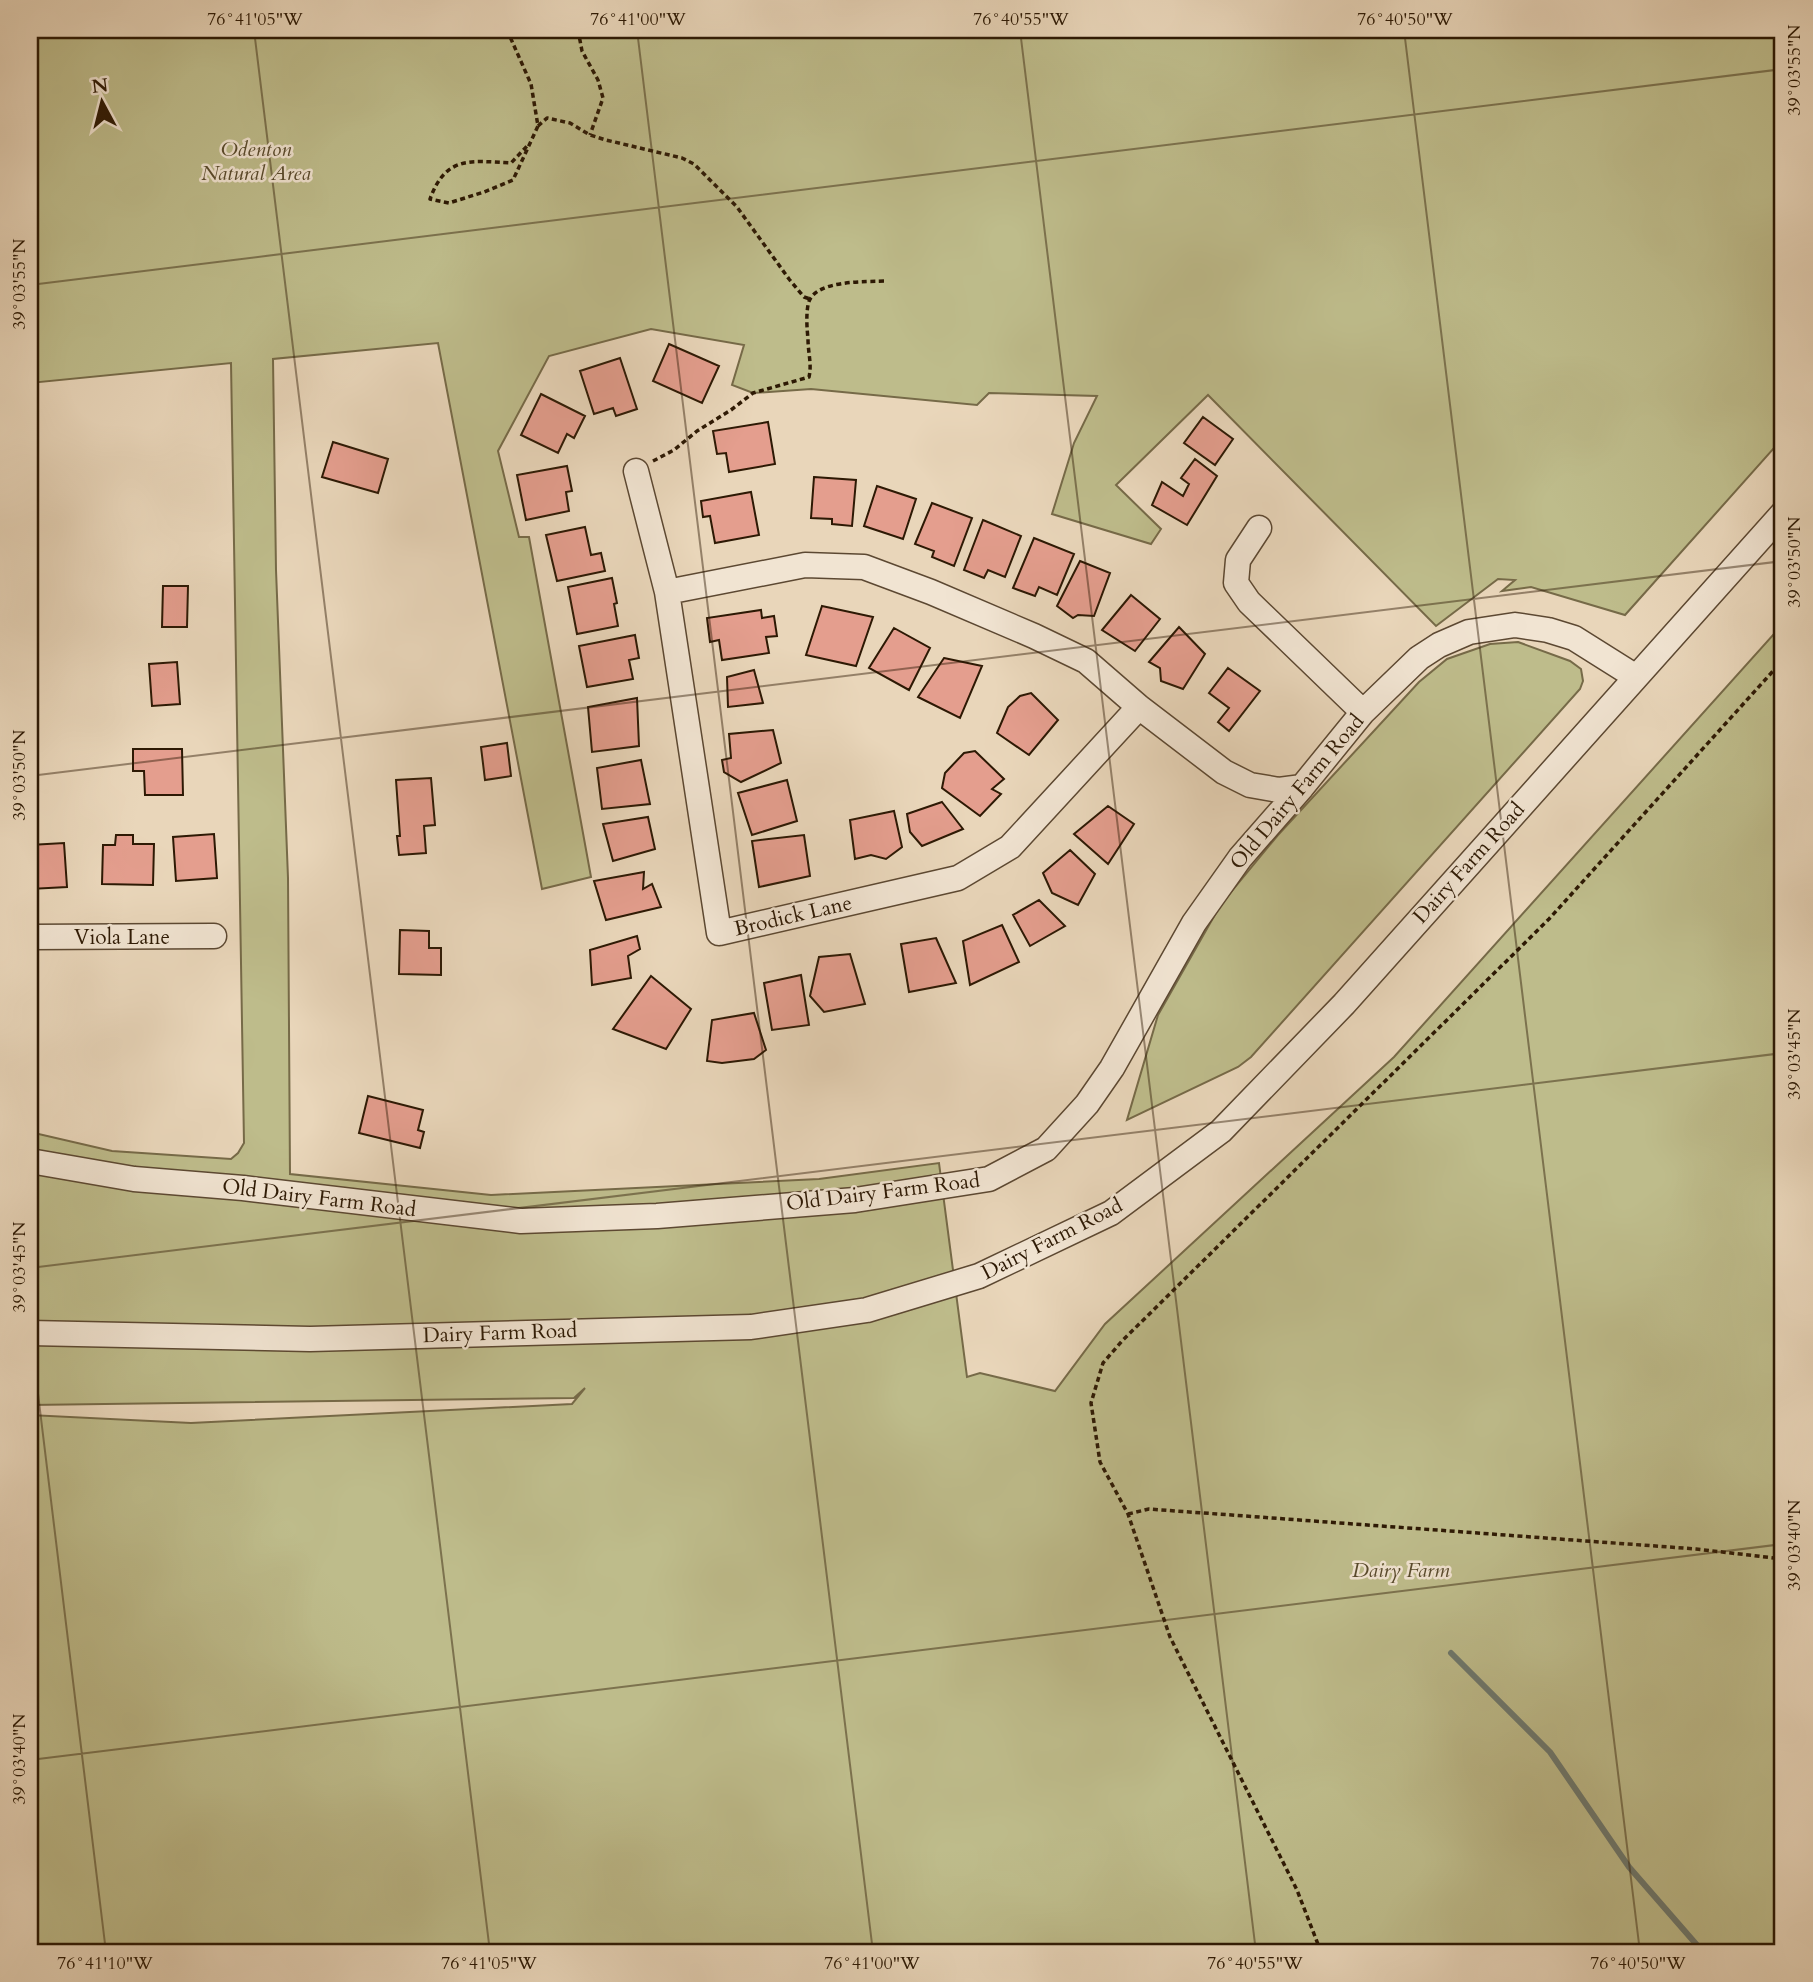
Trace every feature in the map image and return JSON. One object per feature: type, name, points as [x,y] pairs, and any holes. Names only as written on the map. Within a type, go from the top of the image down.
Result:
[{"type":"street","name":"Brodick Lane","points":[[636,471],[667,592],[719,933],[958,878],[1010,848],[1139,707]]},
{"type":"street","name":"Dairy Farm Road","points":[[30,1333],[310,1339],[751,1327],[867,1310],[979,1276],[1111,1213],[1221,1131],[1344,1004],[1783,513]]},
{"type":"street","points":[[1259,528],[1238,560],[1236,583],[1249,602],[1363,712]]},
{"type":"street","points":[[667,592],[805,565],[864,567],[931,592],[1086,661],[1139,707],[1224,772],[1250,785],[1279,790],[1302,788]]},
{"type":"street","name":"Old Dairy Farm Road","points":[[30,1161],[134,1179],[243,1188],[522,1221],[657,1216],[855,1200],[989,1179],[1046,1149],[1087,1104],[1112,1069],[1194,923],[1240,858],[1302,788],[1363,712],[1419,658],[1439,645],[1469,632],[1515,625],[1548,629],[1574,638],[1636,677]]},
{"type":"street","name":"Viola Lane","points":[[30,937],[214,936]]},
{"type":"path","points":[[30,80],[39,30]]},
{"type":"path","points":[[507,30],[531,84],[538,126]]},
{"type":"path","points":[[578,30],[582,51],[598,80],[603,98],[590,135]]},
{"type":"path","points":[[529,144],[511,163],[463,161],[437,180],[430,199],[449,203],[513,180],[538,126],[547,118],[559,119],[590,135],[682,158],[694,164],[737,207],[804,297],[810,299]]},
{"type":"path","points":[[636,471],[674,450],[752,393],[808,377],[811,367],[808,304],[813,295],[830,285],[887,281]]},
{"type":"path","points":[[1321,1952],[1297,1890],[1170,1637],[1128,1514],[1100,1462],[1091,1403],[1103,1363],[1122,1340],[1549,919],[1783,660]]},
{"type":"path","points":[[1128,1514],[1149,1509],[1696,1549],[1783,1559]]},
{"type":"green space","points":[[30,30],[1783,30],[1783,438],[1625,615],[1531,587],[1502,591],[1515,580],[1498,579],[1436,626],[1208,395],[1116,485],[1161,529],[1151,544],[1052,514],[1074,443],[1097,396],[989,393],[977,405],[811,389],[753,393],[732,385],[744,345],[651,329],[549,356],[498,451],[519,537],[529,537],[591,877],[542,889],[438,343],[273,359],[276,570],[288,878],[290,1174],[491,1195],[819,1179],[939,1163],[967,1377],[980,1373],[1055,1391],[1105,1324],[1394,1057],[1783,624],[1783,1952],[30,1952],[30,1415],[191,1423],[572,1404],[585,1388],[574,1398],[30,1405],[30,1132],[112,1151],[231,1159],[244,1143],[231,363],[30,383]]},
{"type":"green space","points":[[1518,642],[1570,661],[1581,669],[1583,681],[1580,689],[1251,1057],[1238,1067],[1127,1120],[1158,1015],[1221,904],[1278,835],[1419,682],[1447,659],[1490,644]]},
{"type":"building","points":[[669,344],[719,366],[702,403],[653,381]]},
{"type":"building","points":[[620,358],[637,409],[616,416],[613,408],[594,414],[580,371]]},
{"type":"building","points":[[541,394],[585,416],[574,438],[567,434],[558,453],[521,435]]},
{"type":"building","points":[[1203,417],[1233,439],[1215,465],[1184,443]]},
{"type":"building","points":[[768,422],[775,464],[729,472],[726,453],[717,454],[713,431]]},
{"type":"building","points":[[333,442],[388,459],[378,493],[322,477]]},
{"type":"building","points":[[1195,459],[1217,476],[1187,525],[1152,505],[1162,482],[1183,496],[1189,484],[1181,478]]},
{"type":"building","points":[[567,466],[572,491],[566,492],[569,511],[526,520],[517,475]]},
{"type":"building","points":[[814,477],[856,480],[852,526],[832,524],[832,519],[811,518]]},
{"type":"building","points":[[877,486],[916,499],[903,539],[864,526]]},
{"type":"building","points":[[751,492],[759,535],[715,543],[710,516],[703,517],[701,501]]},
{"type":"building","points":[[932,503],[972,518],[954,566],[932,557],[934,551],[915,544]]},
{"type":"building","points":[[983,520],[1021,536],[1005,577],[988,570],[984,578],[964,570]]},
{"type":"building","points":[[585,527],[591,555],[601,553],[605,571],[557,581],[546,535]]},
{"type":"building","points":[[1034,538],[1074,554],[1057,595],[1039,587],[1035,596],[1013,588]]},
{"type":"building","points":[[1080,561],[1110,573],[1094,616],[1078,615],[1073,618],[1057,606]]},
{"type":"building","points":[[612,578],[618,626],[577,634],[568,587]]},
{"type":"building","points":[[163,586],[188,586],[187,627],[162,627]]},
{"type":"building","points":[[1131,595],[1160,619],[1135,651],[1102,630]]},
{"type":"building","points":[[822,606],[873,617],[856,666],[806,655]]},
{"type":"building","points":[[761,610],[762,618],[774,616],[777,636],[766,637],[769,653],[722,660],[719,640],[710,642],[707,618]]},
{"type":"building","points":[[1179,627],[1205,654],[1183,689],[1161,681],[1160,668],[1149,662]]},
{"type":"building","points":[[894,628],[930,648],[909,690],[869,668]]},
{"type":"building","points":[[635,635],[639,658],[629,660],[633,679],[587,687],[579,646]]},
{"type":"building","points":[[944,658],[982,666],[960,718],[918,697]]},
{"type":"building","points":[[177,662],[180,704],[152,706],[149,664]]},
{"type":"building","points":[[1228,668],[1260,691],[1229,731],[1218,722],[1229,708],[1209,693]]},
{"type":"building","points":[[754,670],[763,703],[728,707],[727,677]]},
{"type":"building","points":[[1031,693],[1058,720],[1029,755],[997,733],[1008,707],[1020,696]]},
{"type":"building","points":[[637,698],[639,746],[592,752],[588,707]]},
{"type":"building","points":[[773,730],[781,763],[741,782],[724,772],[722,760],[731,758],[729,734]]},
{"type":"building","points":[[507,743],[511,776],[485,780],[481,747]]},
{"type":"building","points":[[133,749],[182,749],[183,795],[145,795],[144,771],[133,771]]},
{"type":"building","points":[[975,751],[1004,779],[992,789],[1001,794],[980,816],[942,788],[945,773],[964,753]]},
{"type":"building","points":[[641,760],[650,804],[602,809],[597,768]]},
{"type":"building","points":[[431,778],[435,825],[424,826],[426,853],[399,855],[396,780]]},
{"type":"building","points":[[787,780],[797,821],[752,835],[738,793]]},
{"type":"building","points":[[942,802],[963,829],[922,846],[910,832],[907,814]]},
{"type":"building","points":[[1108,806],[1134,824],[1108,864],[1074,834]]},
{"type":"building","points":[[894,811],[902,847],[886,859],[871,855],[855,859],[850,820]]},
{"type":"building","points":[[648,817],[655,849],[613,861],[603,824]]},
{"type":"building","points":[[214,834],[217,878],[176,881],[173,837]]},
{"type":"building","points":[[116,835],[133,835],[133,844],[154,844],[153,885],[102,884],[103,845],[115,845]]},
{"type":"building","points":[[804,835],[810,876],[759,887],[752,841]]},
{"type":"building","points":[[64,843],[67,887],[30,889],[30,845]]},
{"type":"building","points":[[1070,850],[1095,874],[1078,905],[1052,893],[1043,873]]},
{"type":"building","points":[[644,872],[643,889],[652,884],[661,907],[606,920],[594,881]]},
{"type":"building","points":[[1039,900],[1065,926],[1030,946],[1013,915]]},
{"type":"building","points":[[1002,925],[1019,962],[970,985],[963,941]]},
{"type":"building","points":[[400,930],[429,931],[429,948],[441,948],[441,975],[399,974]]},
{"type":"building","points":[[637,936],[640,949],[628,956],[631,978],[592,985],[590,950]]},
{"type":"building","points":[[936,938],[956,983],[909,992],[901,944]]},
{"type":"building","points":[[850,954],[865,1004],[824,1012],[810,996],[819,957]]},
{"type":"building","points":[[801,975],[809,1025],[772,1030],[764,983]]},
{"type":"building","points":[[651,976],[691,1009],[666,1049],[613,1029]]},
{"type":"building","points":[[754,1013],[766,1050],[754,1059],[722,1063],[707,1061],[712,1020]]},
{"type":"building","points":[[368,1096],[423,1110],[418,1130],[424,1132],[420,1148],[359,1133]]},
{"type":"waterway","points":[[1451,1653],[1550,1752],[1629,1867],[1703,1952]]},
{"type":"park label","name":"Odenton Natural Area","points":[[256,161]]},
{"type":"park label","name":"Dairy Farm","points":[[1401,1570]]}]
